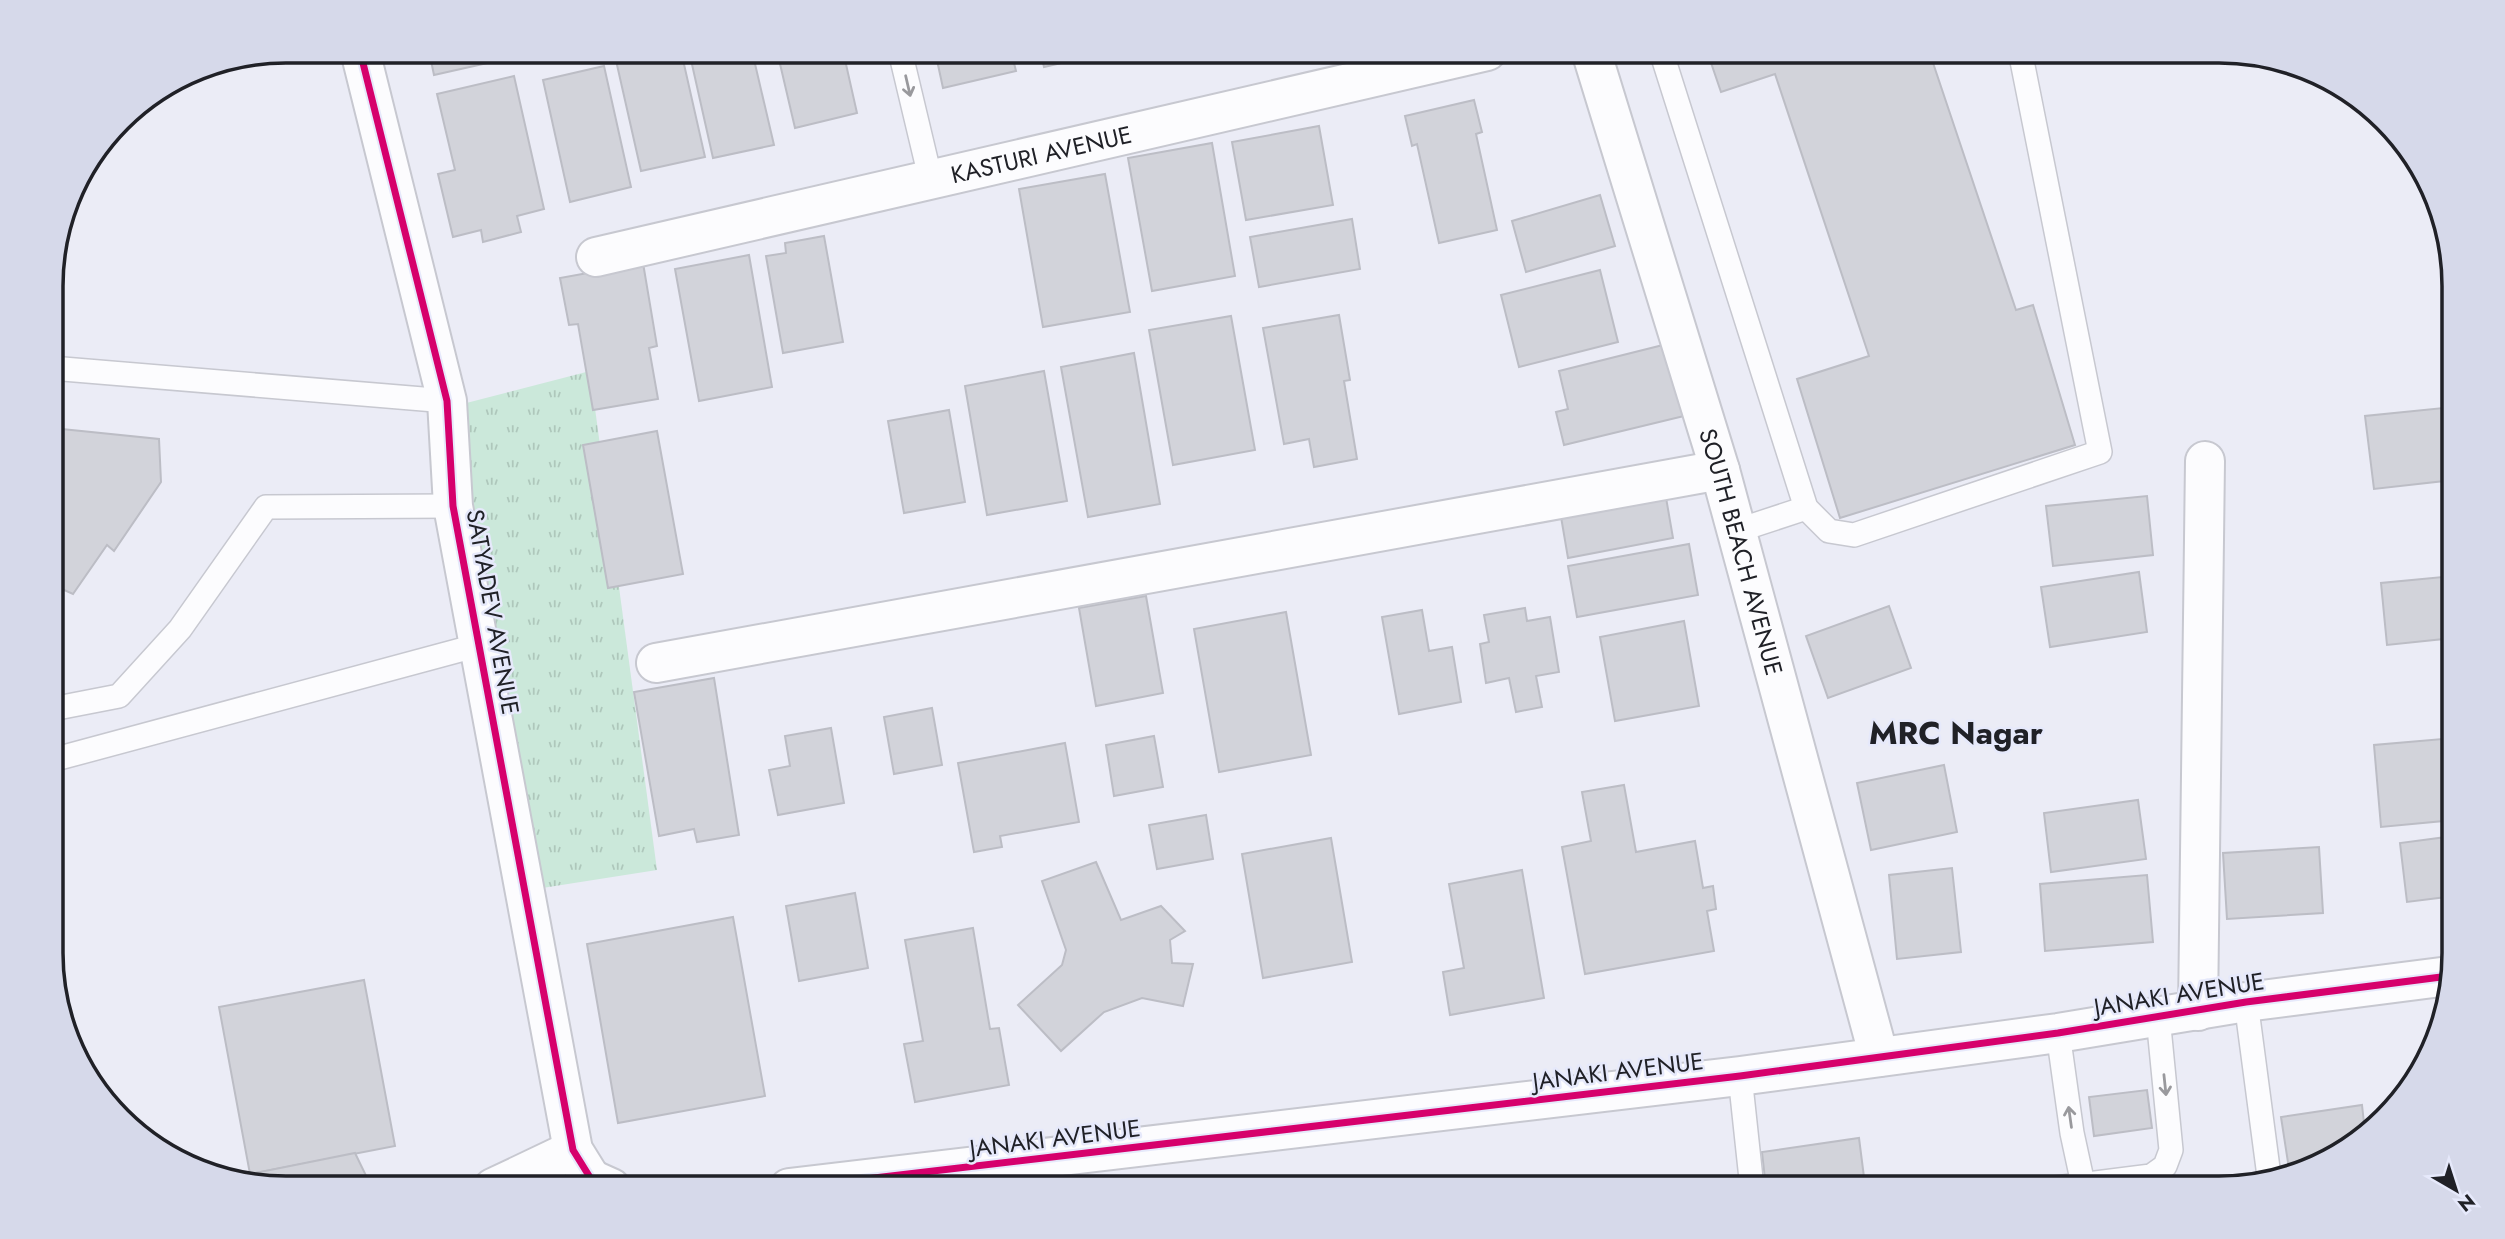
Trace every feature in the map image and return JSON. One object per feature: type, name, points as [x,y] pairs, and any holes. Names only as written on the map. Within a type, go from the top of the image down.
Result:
[{"type":"street","name":"SATYADEV AVENUE","points":[[363,63],[447,401],[453,506],[479,645],[592,1172]]},
{"type":"street","name":"KASTURI AVENUE","points":[[596,257],[1436,63]]},
{"type":"street","name":"SOUTH BEACH AVENUE","points":[[1595,63],[1720,470],[1880,1057]]},
{"type":"street","points":[[2198,1011],[2204,461]]},
{"type":"street","points":[[656,663],[1720,470]]},
{"type":"street","name":"JANAKI AVENUE","points":[[916,1176],[1740,1076],[2058,1033],[2246,1002],[2440,977]]},
{"type":"street","points":[[567,1176],[592,1172]]},
{"type":"lane","points":[[903,63],[931,181]]},
{"type":"lane","points":[[1665,63],[1805,508],[1829,531],[1854,535],[2099,452],[2022,63]]},
{"type":"lane","points":[[63,369],[447,401]]},
{"type":"lane","points":[[63,707],[119,696],[180,629],[266,508],[453,506]]},
{"type":"lane","points":[[1736,531],[1805,508]]},
{"type":"lane","points":[[63,757],[479,645]]},
{"type":"lane","points":[[2246,1002],[2268,1170]]},
{"type":"lane","points":[[2151,1176],[2165,1166],[2171,1150],[2158,1017]]},
{"type":"lane","points":[[2058,1033],[2072,1133],[2081,1176]]},
{"type":"lane","points":[[1740,1076],[1751,1176]]},
{"type":"green space","points":[[590,371],[657,870],[536,889],[447,408]]},
{"type":"building","points":[[432,63],[488,63],[434,75]]},
{"type":"building","points":[[617,63],[684,63],[705,157],[641,171]]},
{"type":"building","points":[[692,63],[755,63],[774,145],[713,158]]},
{"type":"building","points":[[780,63],[846,63],[857,113],[795,128]]},
{"type":"building","points":[[938,63],[1014,63],[1016,71],[943,88]]},
{"type":"building","points":[[1043,63],[1061,63],[1044,67]]},
{"type":"building","points":[[1711,63],[1933,63],[2016,310],[2033,305],[2075,445],[1840,518],[1797,379],[1869,356],[1775,74],[1721,92]]},
{"type":"building","points":[[604,66],[631,187],[570,202],[543,80]]},
{"type":"building","points":[[514,76],[544,209],[517,216],[521,232],[483,242],[481,230],[453,237],[438,174],[455,170],[437,94]]},
{"type":"building","points":[[1474,100],[1482,132],[1476,134],[1497,230],[1439,243],[1417,144],[1412,146],[1405,116]]},
{"type":"building","points":[[1319,126],[1333,205],[1246,220],[1232,142]]},
{"type":"building","points":[[1212,143],[1235,276],[1152,291],[1128,158]]},
{"type":"building","points":[[1105,174],[1130,312],[1043,327],[1019,189]]},
{"type":"building","points":[[1600,195],[1615,246],[1526,272],[1512,221]]},
{"type":"building","points":[[1352,219],[1360,269],[1259,287],[1250,237]]},
{"type":"building","points":[[824,236],[843,342],[783,353],[766,256],[786,253],[785,243]]},
{"type":"building","points":[[749,255],[772,387],[699,401],[675,269]]},
{"type":"building","points":[[643,263],[657,346],[649,348],[658,399],[593,410],[578,324],[569,325],[560,278]]},
{"type":"building","points":[[1600,270],[1618,342],[1519,367],[1501,295]]},
{"type":"building","points":[[1339,315],[1350,380],[1344,381],[1357,459],[1314,467],[1309,439],[1284,444],[1263,328]]},
{"type":"building","points":[[1231,316],[1255,450],[1173,465],[1149,330]]},
{"type":"building","points":[[1667,344],[1684,416],[1564,445],[1556,412],[1568,409],[1559,371]]},
{"type":"building","points":[[1134,353],[1160,504],[1088,517],[1061,367]]},
{"type":"building","points":[[1044,371],[1067,501],[987,515],[965,386]]},
{"type":"building","points":[[2442,408],[2442,481],[2374,489],[2365,416]]},
{"type":"building","points":[[949,410],[965,502],[904,513],[888,421]]},
{"type":"building","points":[[63,429],[159,439],[161,482],[114,551],[107,545],[73,594],[63,589]]},
{"type":"building","points":[[657,431],[683,574],[608,588],[583,445]]},
{"type":"building","points":[[1664,486],[1673,538],[1568,558],[1559,505]]},
{"type":"building","points":[[2147,496],[2153,555],[2053,566],[2046,506]]},
{"type":"building","points":[[1689,544],[1698,595],[1577,617],[1568,566]]},
{"type":"building","points":[[2139,572],[2147,632],[2050,647],[2041,587]]},
{"type":"building","points":[[2442,577],[2442,639],[2387,645],[2381,583]]},
{"type":"building","points":[[1146,596],[1163,693],[1096,706],[1079,608]]},
{"type":"building","points":[[1889,606],[1911,668],[1828,698],[1806,636]]},
{"type":"building","points":[[1525,608],[1527,621],[1550,617],[1559,672],[1536,676],[1542,707],[1516,712],[1509,678],[1486,683],[1480,644],[1489,642],[1484,615]]},
{"type":"building","points":[[1422,610],[1429,651],[1452,647],[1461,702],[1399,714],[1382,617]]},
{"type":"building","points":[[1286,612],[1311,755],[1219,772],[1194,629]]},
{"type":"building","points":[[1684,621],[1699,706],[1615,721],[1600,637]]},
{"type":"building","points":[[714,678],[739,835],[697,842],[694,829],[659,836],[634,692]]},
{"type":"building","points":[[932,708],[942,765],[894,774],[884,717]]},
{"type":"building","points":[[831,728],[844,803],[778,815],[769,770],[790,766],[785,736]]},
{"type":"building","points":[[1154,736],[1163,787],[1114,796],[1106,745]]},
{"type":"building","points":[[2442,739],[2442,821],[2381,827],[2374,745]]},
{"type":"building","points":[[1065,743],[1079,822],[1000,836],[1002,847],[974,852],[958,763]]},
{"type":"building","points":[[1944,765],[1957,832],[1871,850],[1857,783]]},
{"type":"building","points":[[1624,785],[1636,852],[1695,841],[1703,888],[1713,886],[1716,909],[1707,911],[1714,951],[1585,974],[1562,847],[1591,841],[1582,792]]},
{"type":"building","points":[[2138,800],[2146,859],[2051,872],[2044,813]]},
{"type":"building","points":[[1206,815],[1213,859],[1157,869],[1149,825]]},
{"type":"building","points":[[1331,838],[1352,962],[1263,978],[1242,854]]},
{"type":"building","points":[[2442,838],[2442,898],[2407,902],[2400,843]]},
{"type":"building","points":[[2319,847],[2323,913],[2227,919],[2223,853]]},
{"type":"building","points":[[1096,862],[1121,920],[1161,906],[1185,931],[1170,940],[1172,963],[1193,964],[1183,1006],[1142,998],[1104,1012],[1061,1051],[1018,1005],[1062,965],[1066,950],[1042,881]]},
{"type":"building","points":[[1952,868],[1961,952],[1897,959],[1889,875]]},
{"type":"building","points":[[1522,870],[1544,998],[1450,1015],[1443,972],[1464,968],[1449,884]]},
{"type":"building","points":[[2147,875],[2153,942],[2045,951],[2040,884]]},
{"type":"building","points":[[855,893],[868,968],[799,981],[786,906]]},
{"type":"building","points":[[733,917],[765,1096],[618,1123],[587,944]]},
{"type":"building","points":[[973,928],[990,1029],[999,1028],[1009,1085],[915,1102],[904,1044],[923,1041],[905,940]]},
{"type":"building","points":[[364,980],[395,1146],[250,1173],[219,1007]]},
{"type":"building","points":[[2147,1090],[2152,1128],[2094,1136],[2089,1097]]},
{"type":"building","points":[[2362,1105],[2364,1123],[2318,1153],[2288,1165],[2281,1117]]},
{"type":"building","points":[[1859,1138],[1864,1176],[1765,1176],[1762,1152]]},
{"type":"building","points":[[355,1153],[366,1176],[286,1176],[253,1173]]},
{"type":"cycle path","points":[[363,63],[447,401],[453,506],[573,1150],[589,1176]]},
{"type":"cycle path","points":[[891,1176],[1740,1076],[2058,1033],[2246,1002],[2440,977]]},
{"type":"district","name":"MRC Nagar","points":[[1956,733]]}]
